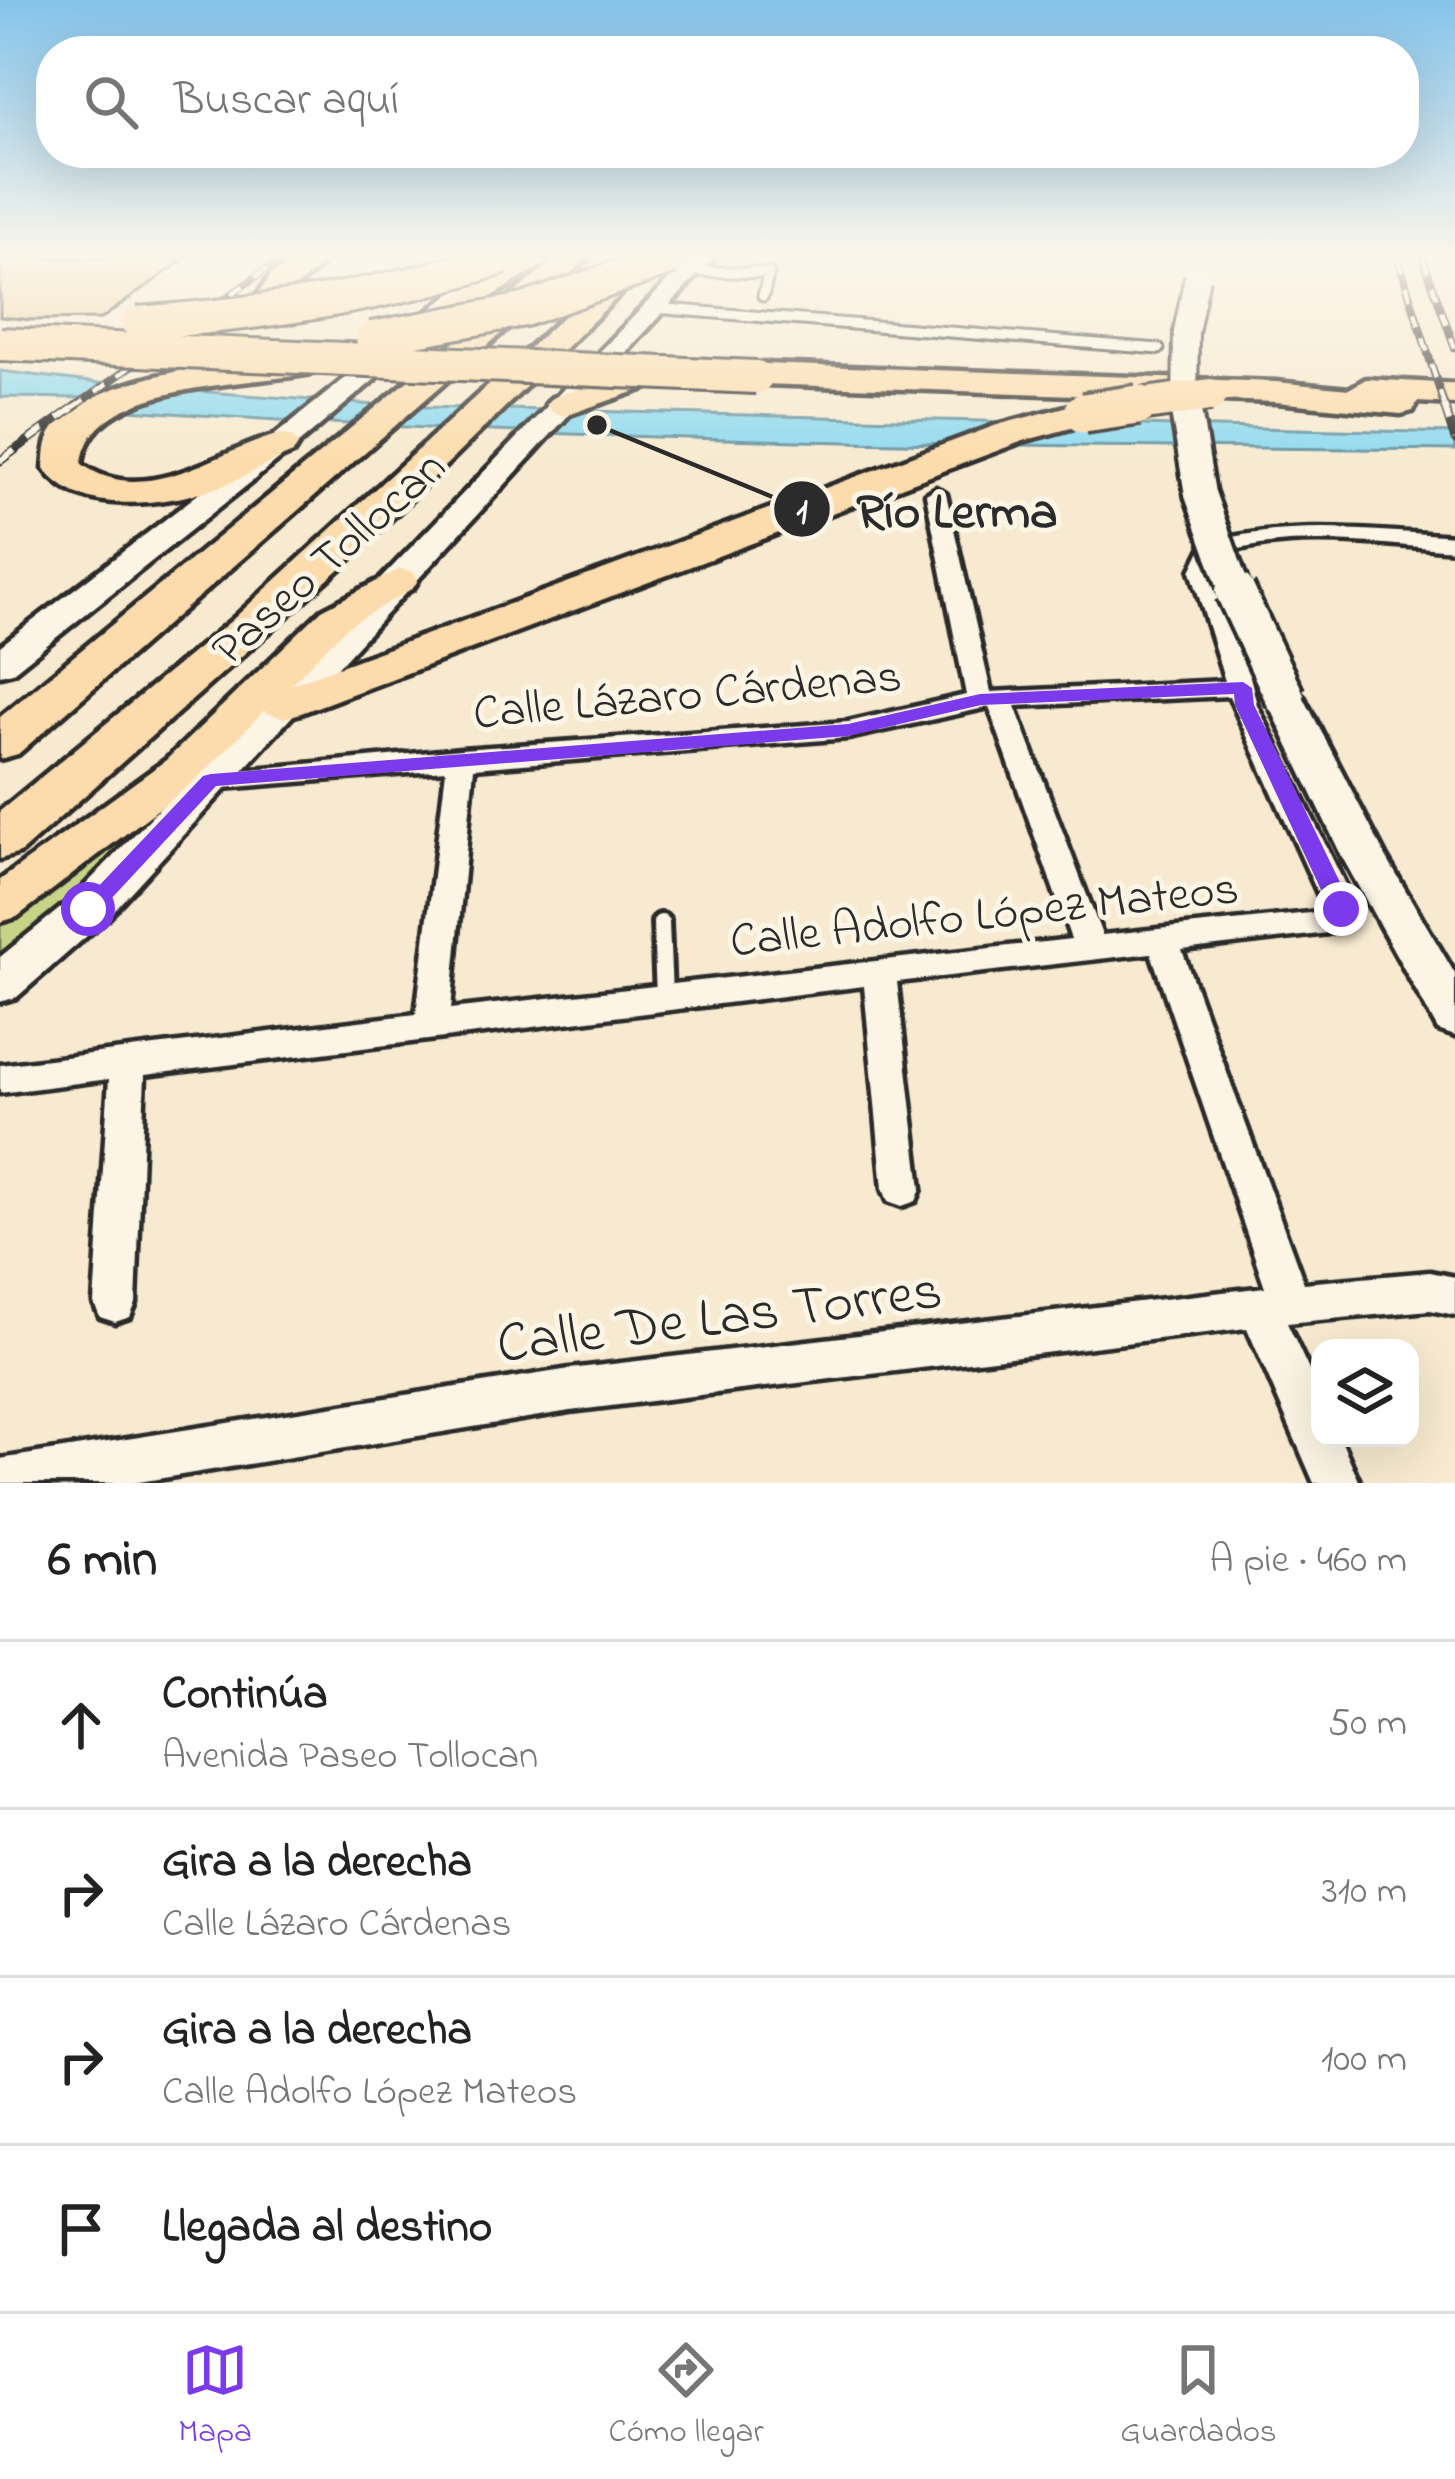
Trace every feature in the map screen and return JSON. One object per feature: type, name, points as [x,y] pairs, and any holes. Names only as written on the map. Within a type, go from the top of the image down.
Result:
[{"type":"highway","points":[[5,327],[507,348],[753,368],[1455,406]]},
{"type":"highway","points":[[317,327],[420,329],[507,348]]},
{"type":"highway","points":[[0,348],[180,356],[435,327]]},
{"type":"highway","name":"Paseo Tollocan","points":[[0,743],[493,327]]},
{"type":"highway","name":"Paseo Tollocan","points":[[0,841],[85,773],[571,327]]},
{"type":"highway","points":[[0,348],[753,368],[1455,394]]},
{"type":"highway","points":[[288,438],[211,476],[168,487],[103,486],[79,479],[63,467],[63,448],[76,429],[104,408],[140,392],[218,373],[355,360]]},
{"type":"highway","points":[[562,407],[631,380],[687,372],[1276,392],[1401,404]]},
{"type":"highway","points":[[284,703],[1010,433],[1084,413],[1210,394]]},
{"type":"highway","points":[[106,656],[195,560],[238,495],[288,438]]},
{"type":"main road","points":[[0,984],[88,909],[636,327]]},
{"type":"main road","points":[[1184,327],[1182,410],[1193,467],[1227,579],[1364,857],[1455,1017]]},
{"type":"main road","points":[[0,664],[420,329]]},
{"type":"main road","points":[[0,904],[182,770],[335,618],[400,580]]},
{"type":"street","points":[[936,494],[990,700],[1090,947]]},
{"type":"street","name":"Calle Adolfo López Mateos","points":[[0,1079],[664,996],[1328,922],[1341,909],[1244,705],[1243,688],[1209,603],[1202,571],[1212,549],[1246,538],[1336,535],[1455,543]]},
{"type":"street","name":"Calle Lázaro Cárdenas","points":[[211,780],[848,730],[990,700],[1243,688]]},
{"type":"street","points":[[432,1025],[461,758]]},
{"type":"street","points":[[1163,940],[1276,1307],[1337,1483]]},
{"type":"street","points":[[879,972],[902,1189]]},
{"type":"street","points":[[115,1303],[128,1061]]},
{"type":"street","name":"Calle De Las Torres","points":[[0,1482],[570,1390],[1276,1307],[1430,1291],[1455,1296]]},
{"type":"lane","points":[[891,327],[1159,349]]},
{"type":"lane","points":[[661,923],[664,996]]},
{"type":"green space","points":[[191,782],[60,921],[0,965],[0,919]]},
{"type":"water","points":[[0,371],[388,406],[1455,433],[1455,450],[792,441],[295,421],[130,410],[87,398],[0,397]]},
{"type":"railway","points":[[73,408],[186,327]]},
{"type":"railway","points":[[1420,327],[1445,408]]},
{"type":"railway","points":[[1448,327],[1455,348]]},
{"type":"railway","points":[[0,461],[77,405]]},
{"type":"railway","points":[[1444,405],[1455,440]]},
{"type":"place","name":"Río Lerma","points":[[597,425]]},
{"type":"route","points":[[88,909],[211,780],[848,730],[884,726],[980,700],[1243,688],[1244,705],[1341,909]]}]
